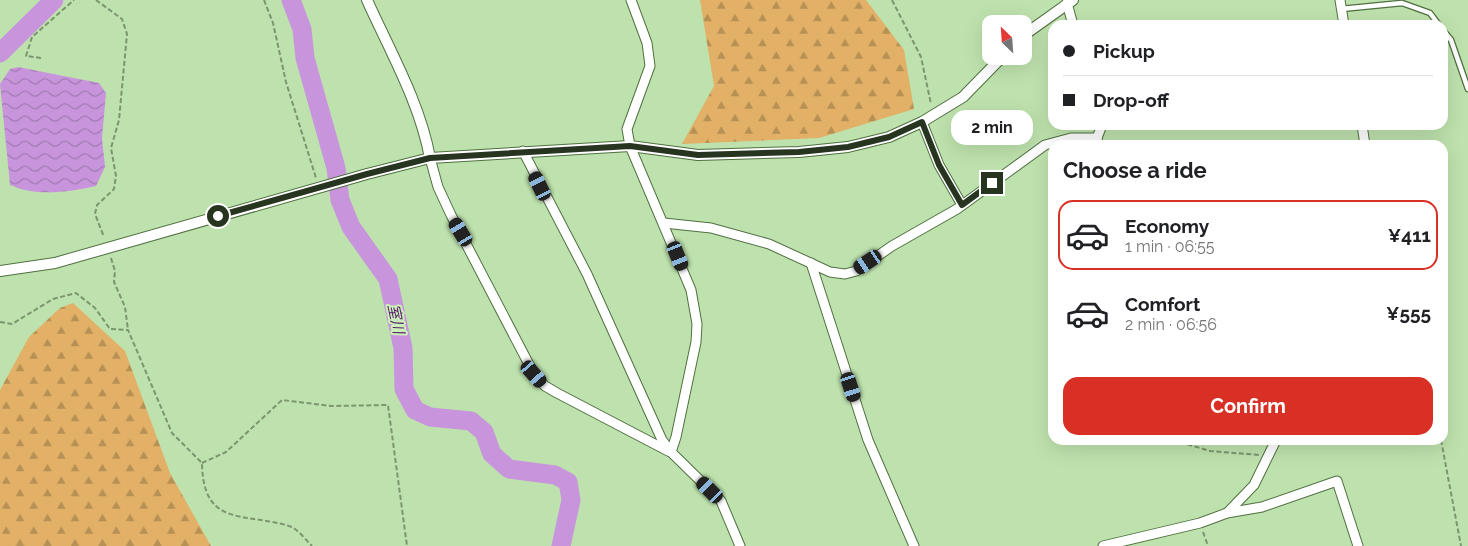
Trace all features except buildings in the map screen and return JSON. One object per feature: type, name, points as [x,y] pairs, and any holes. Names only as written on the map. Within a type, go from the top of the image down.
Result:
[{"type":"street","points":[[367,0],[412,99],[426,136],[438,187],[534,374],[545,386],[564,398],[671,452]]},
{"type":"street","points":[[631,0],[647,43],[650,66],[627,129],[630,146],[691,290],[697,324],[694,352],[676,437],[671,452]]},
{"type":"street","points":[[1032,29],[1070,2],[1072,20]]},
{"type":"street","points":[[1340,4],[1343,20]]},
{"type":"street","points":[[0,271],[55,263],[319,187],[430,158],[630,146],[698,155],[799,152],[848,147],[889,137],[922,122],[962,97],[994,65]]},
{"type":"street","points":[[922,122],[939,165],[962,205]]},
{"type":"street","points":[[1063,140],[1070,138],[1084,140]]},
{"type":"street","points":[[664,223],[712,228],[769,244],[811,263],[845,274],[856,271],[962,205],[1048,144]]},
{"type":"street","points":[[523,151],[587,274],[662,440],[671,452],[721,501],[740,546]]},
{"type":"street","points":[[811,263],[868,440],[914,546]]},
{"type":"street","points":[[1227,513],[1254,485],[1274,445]]},
{"type":"street","points":[[1103,546],[1200,522],[1227,513],[1262,507],[1337,481],[1358,546]]},
{"type":"lane","points":[[1340,4],[1402,3],[1430,13],[1436,20]]},
{"type":"lane","points":[[1448,36],[1451,40],[1468,89]]},
{"type":"path","points":[[41,58],[26,56],[32,38],[74,0]]},
{"type":"path","points":[[96,0],[122,19],[128,34],[120,120],[111,148],[116,176],[114,189],[97,205],[95,214],[115,271],[114,282],[125,307],[128,330],[172,433],[202,463],[202,481],[209,498],[219,510],[237,517],[291,526],[312,546]]},
{"type":"path","points":[[264,0],[273,23],[286,82],[319,187]]},
{"type":"path","points":[[892,0],[921,58],[932,112],[922,122]]},
{"type":"path","points":[[0,322],[12,324],[54,300],[76,293],[95,308],[110,329],[128,330]]},
{"type":"path","points":[[202,463],[226,452],[282,400],[331,406],[388,405],[407,546]]},
{"type":"path","points":[[1190,445],[1210,451],[1269,456]]},
{"type":"path","points":[[1442,445],[1461,546]]},
{"type":"path","points":[[1200,522],[1208,546]]},
{"type":"green space","points":[[700,0],[866,0],[904,50],[914,109],[819,138],[682,144],[714,86]]},
{"type":"green space","points":[[73,303],[125,351],[170,473],[211,546],[0,546],[0,390],[29,337],[60,308]]},
{"type":"water","points":[[18,67],[99,83],[106,93],[102,138],[105,167],[96,186],[75,190],[42,192],[20,189],[10,185],[0,84],[10,69]]},
{"type":"waterway","points":[[0,53],[54,0]]},
{"type":"waterway","name":"室川","points":[[291,0],[302,29],[305,58],[336,168],[340,200],[351,227],[388,279],[403,348],[404,389],[415,410],[430,417],[471,421],[484,432],[492,454],[509,469],[555,475],[568,482],[571,500],[561,546]]},
{"type":"route","points":[[218,216],[430,158],[630,146],[698,155],[799,152],[848,147],[889,137],[922,122],[939,165],[962,205],[992,183]]}]
